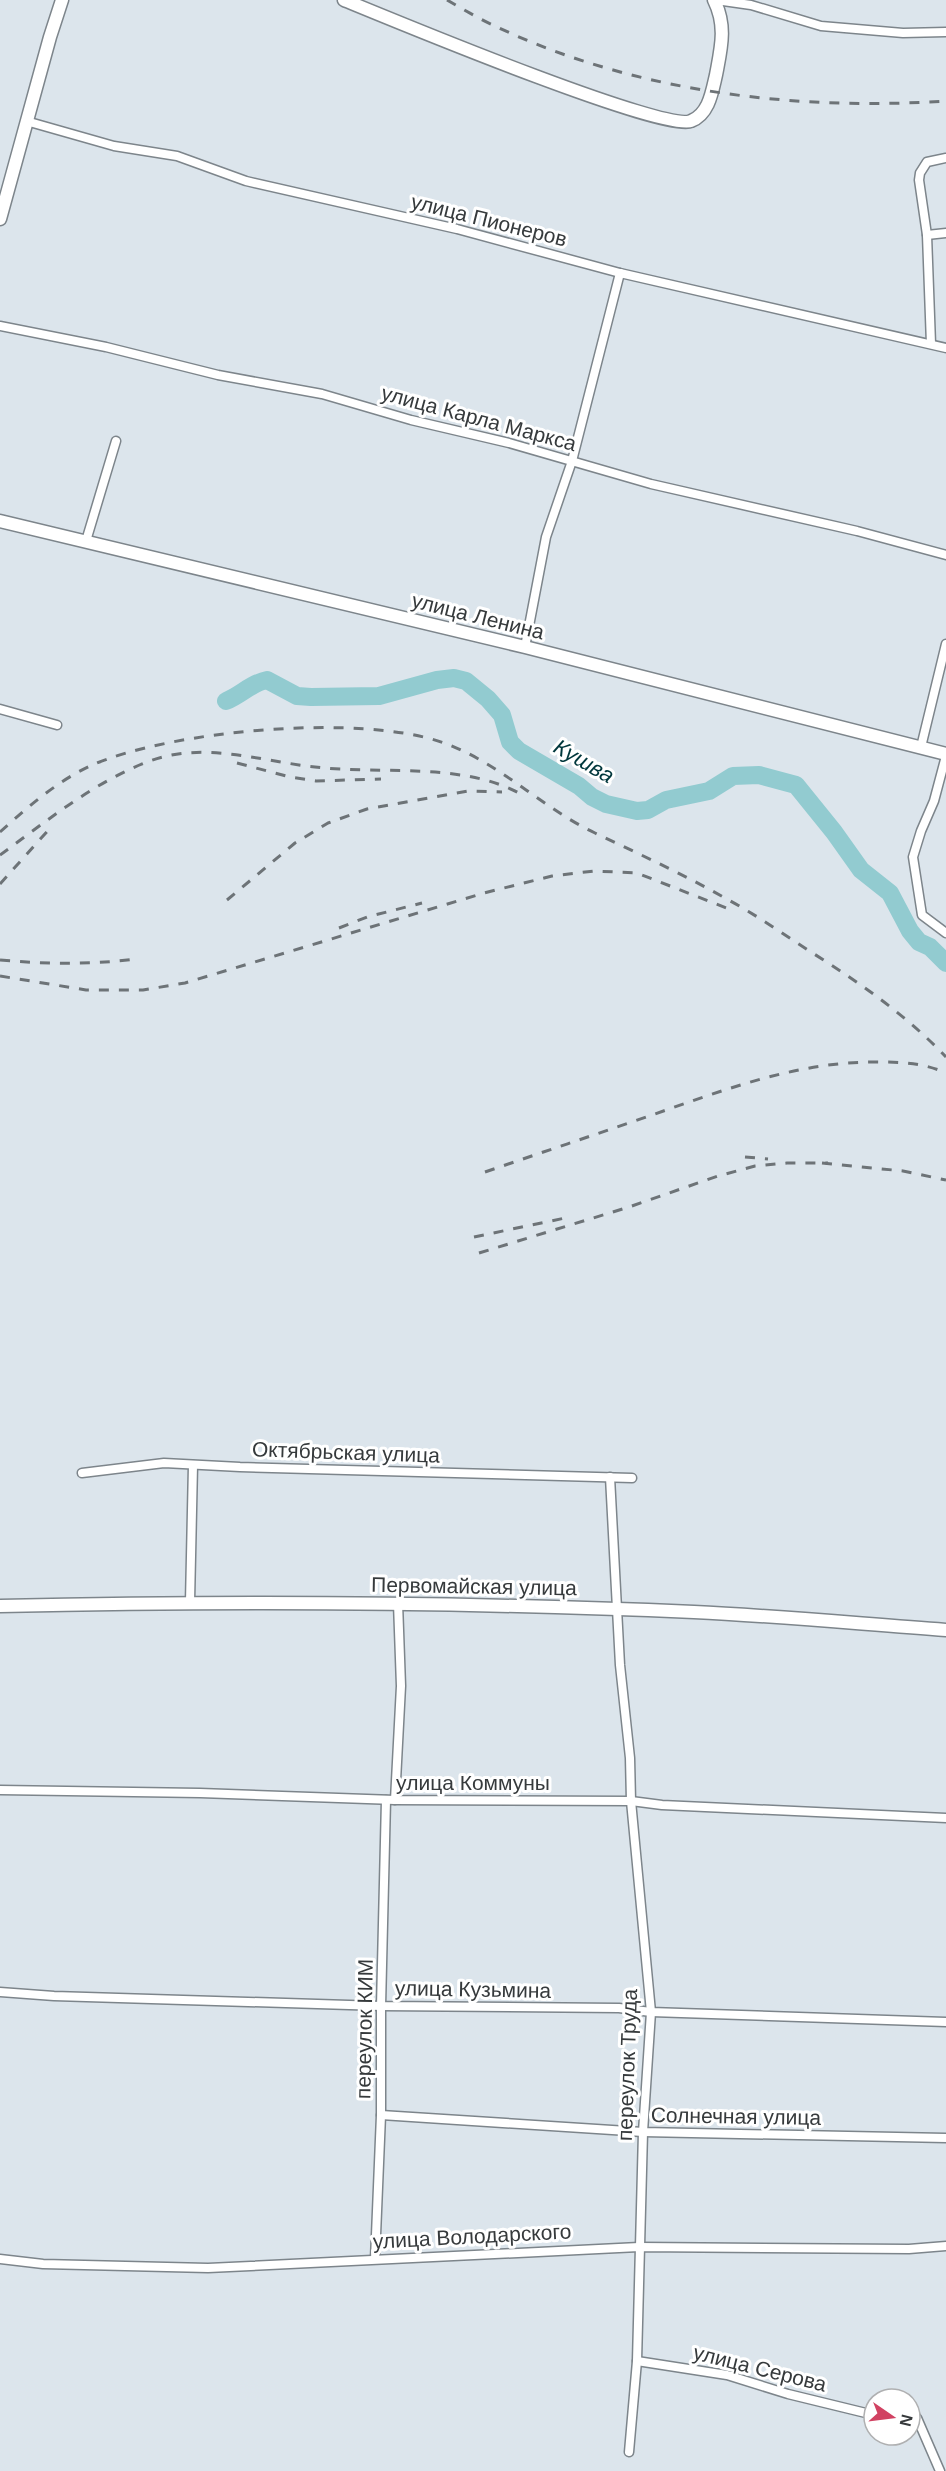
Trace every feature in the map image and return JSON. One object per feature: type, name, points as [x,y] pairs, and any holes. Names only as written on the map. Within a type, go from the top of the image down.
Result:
[{"type":"main road","points":[[0,219],[62,0]]},
{"type":"main road","points":[[344,0],[488,58],[614,104],[676,123],[689,122],[699,116],[708,105],[713,91],[723,40],[721,14],[715,0]]},
{"type":"main road","name":"улица Ленина","points":[[0,521],[525,647],[946,755]]},
{"type":"main road","name":"Первомайская улица","points":[[0,1606],[190,1602],[398,1603],[698,1612],[946,1630]]},
{"type":"street","points":[[715,0],[751,5],[820,26],[903,33],[946,32]]},
{"type":"street","name":"улица Пионеров","points":[[26,121],[114,146],[177,156],[246,182],[457,229],[620,273],[946,348]]},
{"type":"street","points":[[931,344],[927,235],[919,180],[920,173],[927,162],[946,158]]},
{"type":"street","points":[[927,235],[946,233]]},
{"type":"street","points":[[525,647],[546,537],[572,461],[620,273]]},
{"type":"street","name":"улица Карла Маркса","points":[[0,326],[106,347],[260,384],[322,394],[651,484],[857,531],[946,555]]},
{"type":"street","points":[[86,541],[116,441]]},
{"type":"street","points":[[921,747],[946,644]]},
{"type":"street","points":[[0,709],[57,725]]},
{"type":"street","points":[[946,755],[934,801],[913,857],[922,915],[946,933]]},
{"type":"street","name":"Октябрьская улица","points":[[82,1473],[164,1463],[193,1466],[632,1478]]},
{"type":"street","points":[[190,1602],[193,1466]]},
{"type":"street","name":"переулок Труда","points":[[610,1477],[620,1665],[630,1758],[630,1801],[651,2012],[643,2132],[636,2361],[629,2452]]},
{"type":"street","name":"переулок КИМ","points":[[375,2259],[381,2115],[381,2006],[390,1800],[400,1686],[398,1603]]},
{"type":"street","name":"улица Коммуны","points":[[0,1790],[200,1793],[390,1800],[630,1801],[662,1805],[946,1818]]},
{"type":"street","name":"улица Кузьмина","points":[[0,1992],[54,1996],[381,2006],[619,2008],[651,2012],[946,2022]]},
{"type":"street","name":"Солнечная улица","points":[[381,2115],[643,2132],[946,2138]]},
{"type":"street","name":"улица Володарского","points":[[0,2259],[43,2264],[208,2268],[639,2247],[909,2250],[946,2246]]},
{"type":"street","name":"улица Серова","points":[[636,2361],[727,2375],[788,2394],[862,2412]]},
{"type":"street","points":[[922,2428],[940,2471]]},
{"type":"waterway","name":"Кушва","points":[[226,701],[267,680],[297,696],[311,697],[379,696],[437,680],[454,678],[466,681],[488,699],[502,715],[510,742],[519,751],[606,804],[637,811],[648,810],[666,800],[709,791],[733,776],[759,775],[796,785],[861,870],[890,893],[910,931],[919,942],[930,947],[946,963]]},
{"type":"railway","points":[[447,0],[489,23],[548,49],[602,67],[659,81],[716,92],[773,99],[831,103],[946,101]]},
{"type":"railway","points":[[0,832],[43,796],[78,772],[125,753],[215,735],[266,730],[365,729],[408,734],[444,743],[484,762],[576,823],[661,864],[747,911],[882,1000],[946,1057]]},
{"type":"railway","points":[[0,855],[72,803],[110,779],[150,761],[171,755],[232,754],[315,767],[450,774],[501,785],[524,796]]},
{"type":"railway","points":[[237,763],[290,777],[316,781],[381,779]]},
{"type":"railway","points":[[227,900],[295,843],[328,823],[367,809],[468,791],[502,792]]},
{"type":"railway","points":[[0,884],[52,826]]},
{"type":"railway","points":[[0,976],[86,990],[143,990],[185,983],[484,893],[552,876],[594,871],[637,873],[734,911]]},
{"type":"railway","points":[[339,928],[367,917],[422,903]]},
{"type":"railway","points":[[0,960],[68,963],[135,959]]},
{"type":"railway","points":[[485,1172],[705,1096],[790,1072],[819,1066],[888,1062],[921,1065],[946,1073]]},
{"type":"railway","points":[[745,1157],[768,1159]]},
{"type":"railway","points":[[822,1163],[903,1171],[946,1180]]},
{"type":"railway","points":[[479,1253],[755,1166],[828,1163]]},
{"type":"railway","points":[[474,1237],[570,1217]]}]
